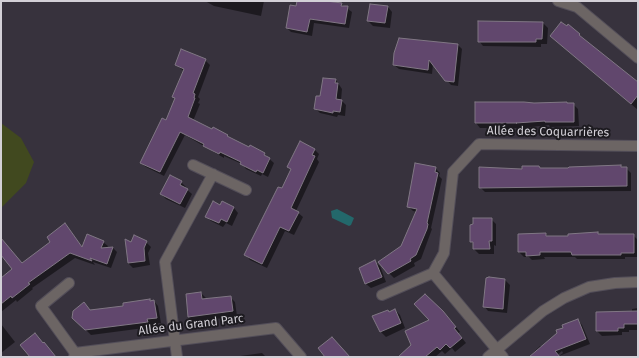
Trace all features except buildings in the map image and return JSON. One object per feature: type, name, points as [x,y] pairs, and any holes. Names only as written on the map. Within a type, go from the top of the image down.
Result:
[{"type":"street","points":[[558,1],[581,4],[638,58]]},
{"type":"street","name":"Allée des Coquarrières","points":[[433,273],[444,253],[453,172],[480,144],[638,146]]},
{"type":"street","points":[[193,164],[246,190]]},
{"type":"street","points":[[177,357],[165,262],[213,174]]},
{"type":"street","points":[[382,295],[433,273],[500,353]]},
{"type":"street","points":[[488,357],[500,353],[543,311],[564,298],[589,287],[615,283],[638,282]]},
{"type":"street","points":[[69,283],[41,306],[75,355]]},
{"type":"street","name":"Allée du Grand Parc","points":[[75,355],[175,340],[276,328],[301,357]]},
{"type":"shaded area","points":[[1,123],[21,138],[34,162],[26,183],[1,208]]},
{"type":"shaded area","points":[[337,209],[354,218],[351,225],[349,226],[332,218],[331,211]]}]
